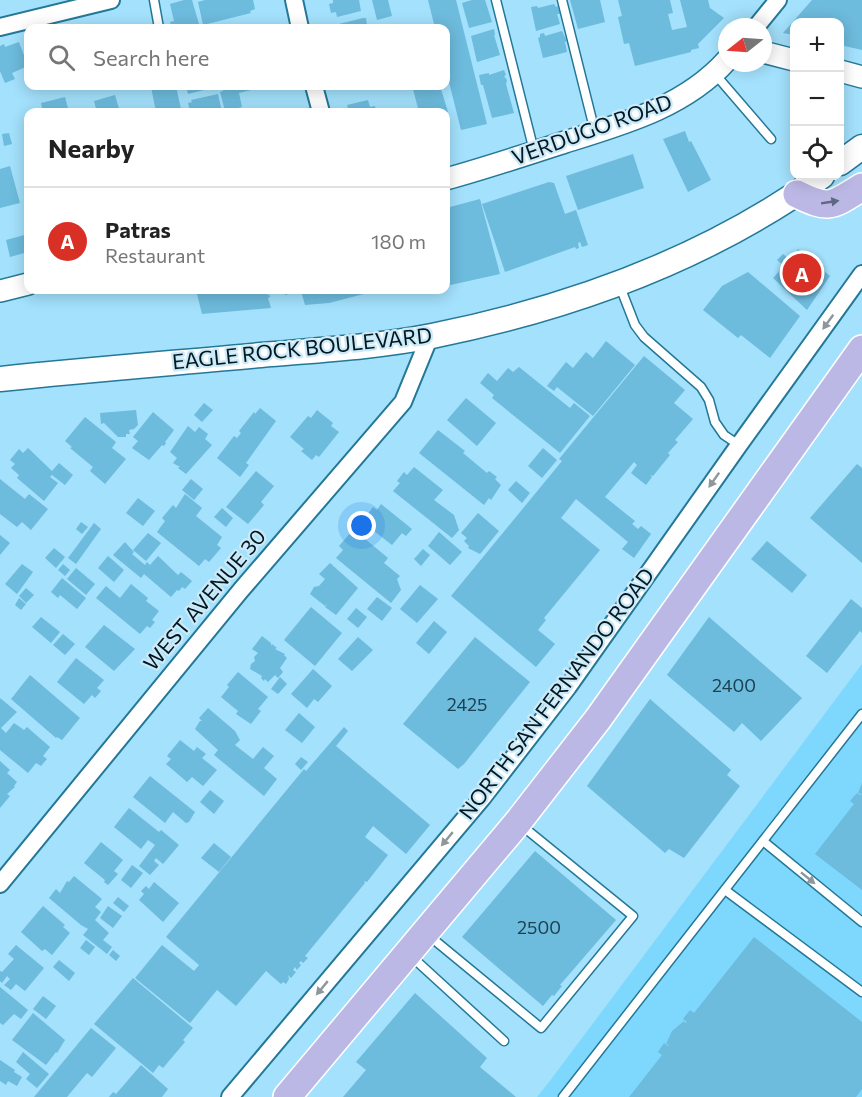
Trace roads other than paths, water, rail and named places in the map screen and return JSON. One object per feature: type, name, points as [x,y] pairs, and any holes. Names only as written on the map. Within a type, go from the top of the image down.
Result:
[{"type":"main road","points":[[844,160],[862,147]]},
{"type":"main road","name":"EAGLE ROCK BOULEVARD","points":[[0,379],[353,347],[430,336],[524,315],[619,284],[686,255],[748,223],[816,180]]},
{"type":"main road","points":[[797,194],[816,203],[828,205],[862,187]]},
{"type":"main road","name":"NORTH SAN FERNANDO ROAD","points":[[287,1097],[518,822],[605,710],[862,350]]},
{"type":"street","points":[[0,27],[111,0]]},
{"type":"street","points":[[294,0],[299,24]]},
{"type":"street","points":[[763,18],[778,0]]},
{"type":"street","points":[[772,54],[790,59]]},
{"type":"street","name":"VERDUGO ROAD","points":[[450,178],[595,133],[652,112],[682,98],[718,69]]},
{"type":"street","points":[[844,72],[862,77]]},
{"type":"street","points":[[315,90],[320,108]]},
{"type":"street","name":"NORTH SAN FERNANDO ROAD","points":[[230,1097],[483,797],[568,687],[862,274]]},
{"type":"street","points":[[0,291],[24,285]]},
{"type":"street","name":"WEST AVENUE 30","points":[[0,884],[241,590],[403,402],[430,336]]},
{"type":"lane","points":[[154,0],[158,24]]},
{"type":"lane","points":[[496,0],[535,152]]},
{"type":"lane","points":[[562,0],[595,133]]},
{"type":"lane","points":[[724,72],[771,139]]},
{"type":"lane","points":[[619,284],[635,325],[644,337],[701,387],[709,400],[715,422],[724,435],[739,445]]},
{"type":"lane","points":[[563,1097],[862,714]]},
{"type":"lane","points":[[426,933],[541,1028],[633,916],[518,822]]},
{"type":"lane","points":[[763,841],[862,922]]},
{"type":"lane","points":[[725,890],[862,992]]},
{"type":"lane","points":[[409,953],[504,1041]]},
{"type":"place","name":"Patras","points":[[802,273]]}]
